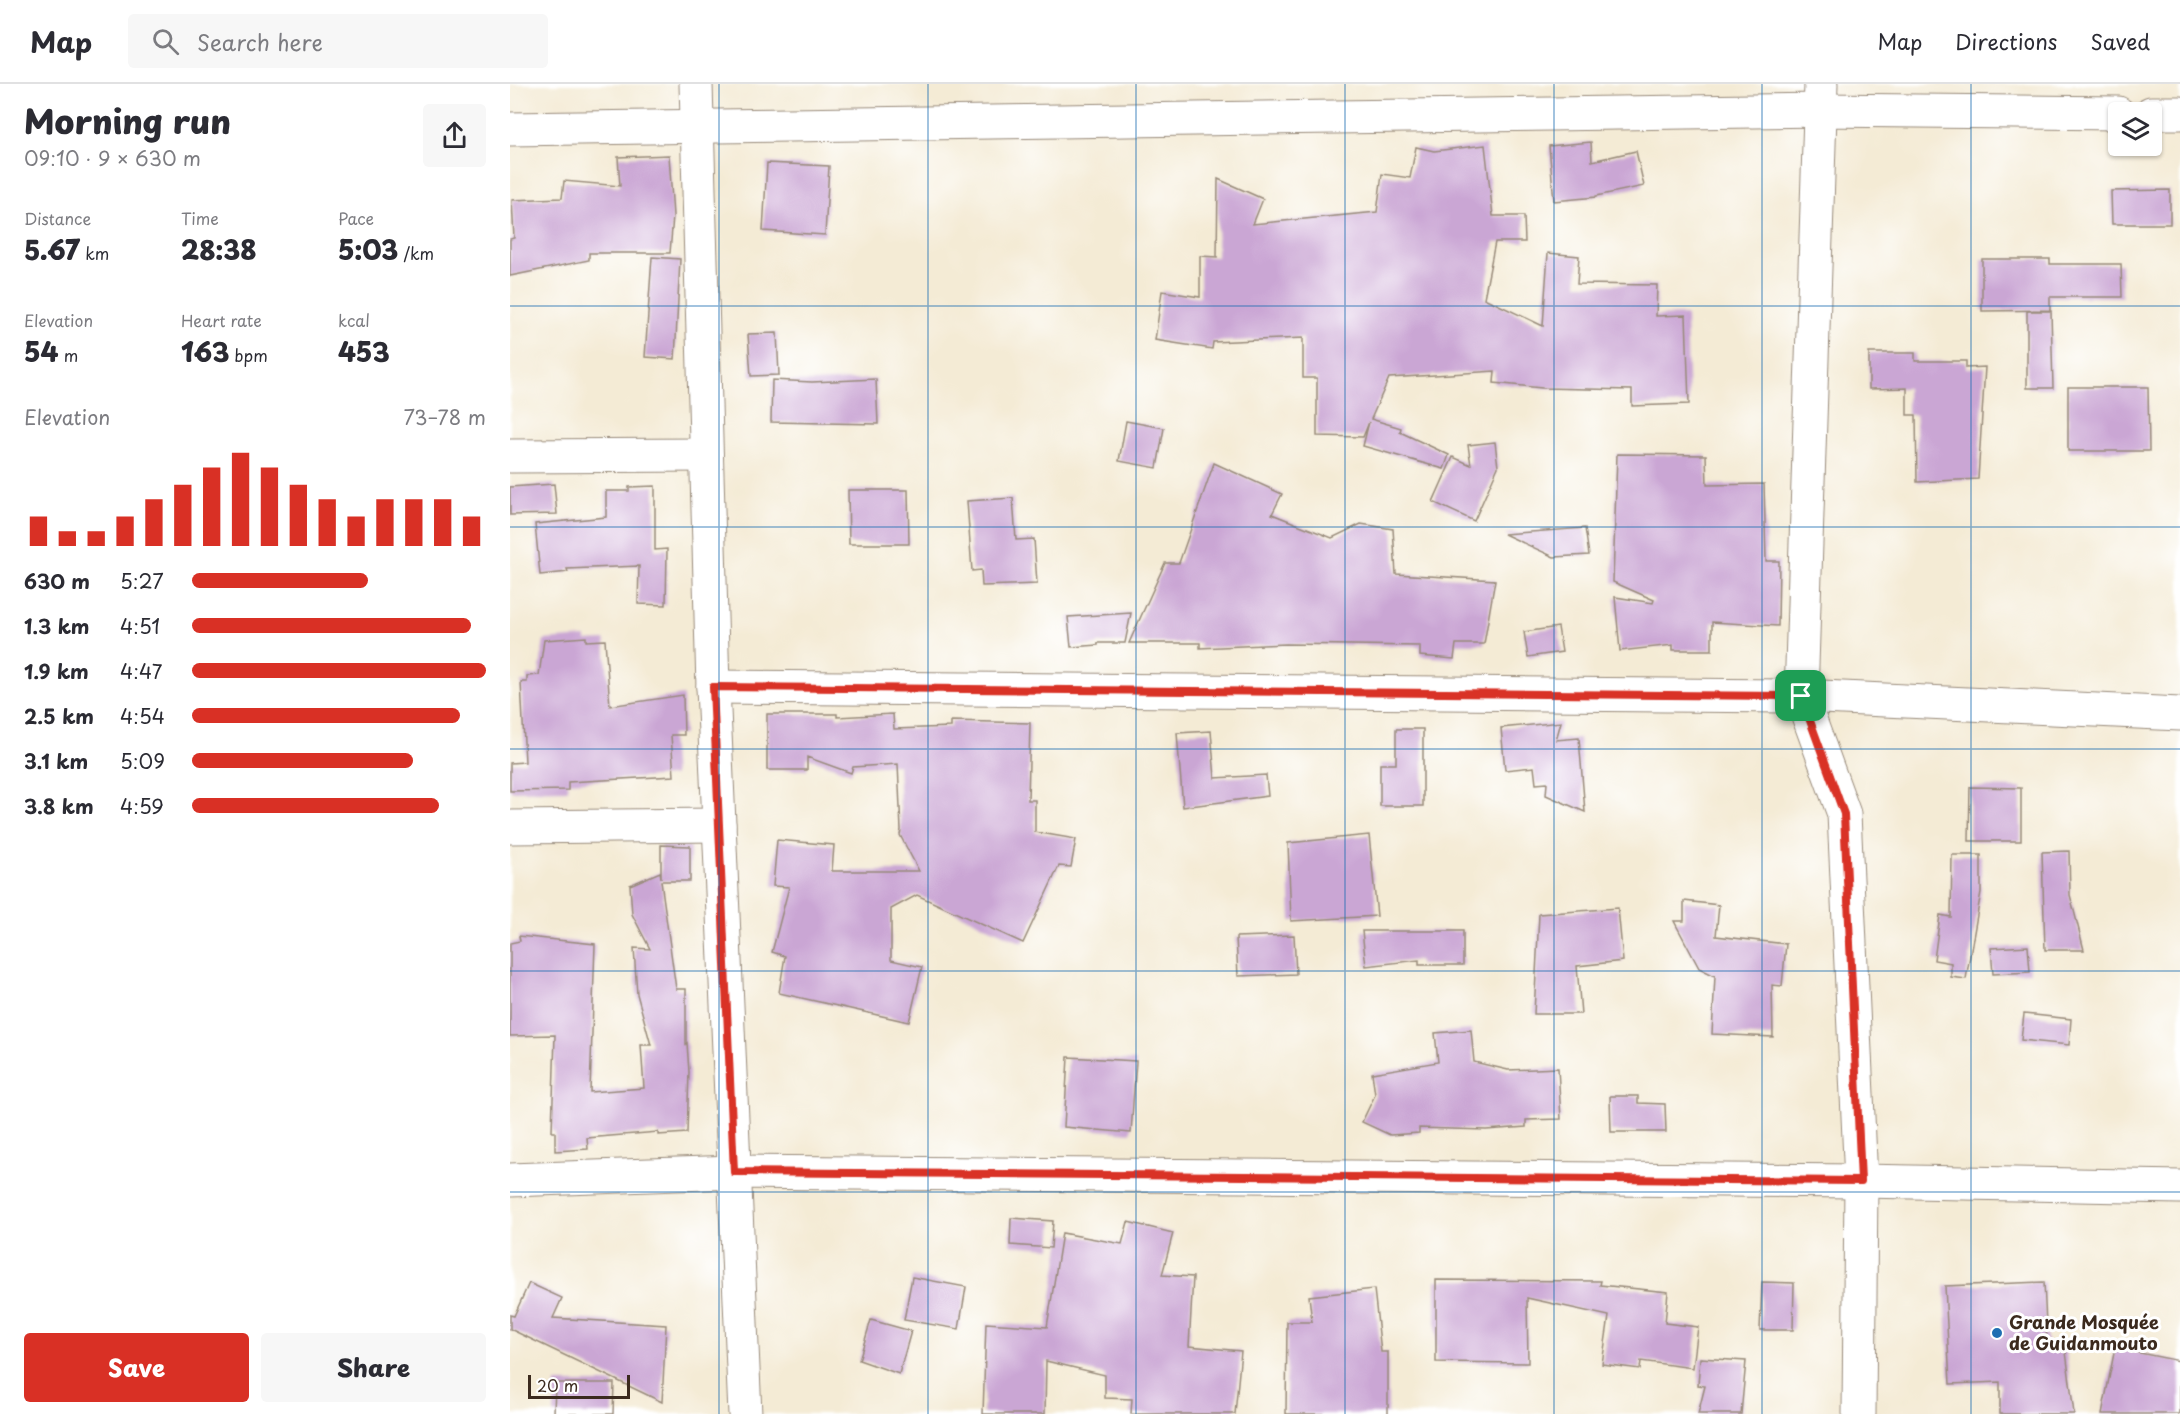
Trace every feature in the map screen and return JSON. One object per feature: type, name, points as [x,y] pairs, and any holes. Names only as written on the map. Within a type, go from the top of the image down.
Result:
[{"type":"street","points":[[696,84],[713,687],[745,1414]]},
{"type":"street","points":[[1821,97],[1801,696],[1844,814],[1861,1181],[1859,1414]]},
{"type":"street","points":[[510,129],[1821,97],[2108,112]]},
{"type":"street","points":[[2162,113],[2180,113]]},
{"type":"street","points":[[510,456],[706,455]]},
{"type":"street","points":[[713,687],[1801,696],[2180,714]]},
{"type":"street","points":[[510,827],[719,825]]},
{"type":"street","points":[[510,1180],[734,1172],[1861,1181],[2180,1187]]},
{"type":"building","points":[[1591,142],[1592,161],[1636,151],[1644,186],[1596,197],[1554,201],[1549,146]]},
{"type":"building","points":[[1485,145],[1493,216],[1524,216],[1525,242],[1495,242],[1484,298],[1543,326],[1548,253],[1579,256],[1577,284],[1657,285],[1656,316],[1686,315],[1689,404],[1632,406],[1632,390],[1542,388],[1494,383],[1495,371],[1389,378],[1371,419],[1401,428],[1400,432],[1449,455],[1444,469],[1363,446],[1369,422],[1363,437],[1317,436],[1317,378],[1303,378],[1303,338],[1213,342],[1212,349],[1155,340],[1162,291],[1200,297],[1200,256],[1217,257],[1218,179],[1263,199],[1253,224],[1377,212],[1382,174],[1410,178],[1416,147],[1434,151]]},
{"type":"building","points":[[669,155],[673,216],[670,253],[589,253],[589,260],[510,276],[510,239],[514,238],[512,200],[562,198],[564,181],[620,186],[618,157]]},
{"type":"building","points":[[767,163],[829,166],[825,235],[763,231]]},
{"type":"building","points":[[2170,190],[2170,224],[2112,224],[2111,191]]},
{"type":"building","points":[[652,257],[680,259],[675,359],[645,357]]},
{"type":"building","points":[[1982,259],[2050,259],[2050,264],[2121,264],[2122,297],[2050,297],[2050,310],[1982,311]]},
{"type":"building","points":[[2027,311],[2051,311],[2053,388],[2027,388]]},
{"type":"building","points":[[777,333],[779,375],[751,376],[748,334]]},
{"type":"building","points":[[1869,353],[1915,353],[1915,361],[1966,361],[1966,368],[1985,367],[1978,479],[1917,482],[1916,415],[1907,415],[1907,388],[1869,389]]},
{"type":"building","points":[[876,379],[878,424],[771,422],[772,380],[812,382]]},
{"type":"building","points":[[2068,387],[2148,387],[2149,451],[2068,451]]},
{"type":"building","points":[[1126,421],[1164,428],[1157,468],[1119,461]]},
{"type":"building","points":[[1495,442],[1498,467],[1474,521],[1433,502],[1453,457],[1471,465],[1468,445]]},
{"type":"building","points":[[1617,454],[1706,455],[1707,485],[1764,484],[1766,561],[1779,561],[1778,626],[1712,622],[1712,650],[1673,650],[1673,645],[1620,651],[1615,597],[1653,603],[1654,600],[1613,582]]},
{"type":"building","points":[[1214,463],[1282,494],[1272,514],[1332,538],[1361,524],[1393,529],[1396,574],[1495,580],[1484,644],[1456,644],[1454,659],[1420,656],[1420,646],[1286,644],[1200,648],[1200,643],[1129,643],[1165,563],[1179,563]]},
{"type":"building","points":[[554,484],[557,514],[510,515],[510,487]]},
{"type":"building","points":[[655,486],[655,550],[667,549],[666,605],[638,604],[639,566],[567,569],[568,572],[540,575],[535,524],[606,517],[606,491],[629,491],[629,487]]},
{"type":"building","points":[[848,490],[908,490],[909,544],[849,544]]},
{"type":"building","points":[[1013,498],[1016,540],[1034,539],[1037,584],[982,586],[981,570],[972,571],[967,501]]},
{"type":"building","points":[[1585,528],[1589,555],[1554,557],[1504,534]]},
{"type":"building","points":[[1131,613],[1125,643],[1098,643],[1098,645],[1071,647],[1068,617]]},
{"type":"building","points":[[1558,627],[1562,652],[1528,657],[1524,632]]},
{"type":"building","points":[[586,637],[586,641],[605,640],[610,706],[683,695],[684,735],[671,735],[674,776],[568,782],[568,790],[510,791],[510,763],[525,762],[521,682],[527,682],[527,676],[539,675],[544,640]]},
{"type":"building","points":[[767,714],[837,714],[837,717],[893,714],[894,729],[951,727],[951,721],[1030,723],[1028,800],[1035,800],[1035,832],[1076,839],[1071,867],[1059,866],[1023,943],[917,895],[891,909],[891,960],[922,967],[909,1022],[779,993],[785,956],[772,952],[789,887],[773,886],[777,840],[834,845],[832,871],[919,871],[900,835],[898,764],[853,767],[851,773],[807,757],[807,770],[767,770]]},
{"type":"building","points":[[1561,722],[1556,740],[1579,738],[1585,812],[1546,795],[1547,783],[1536,784],[1534,767],[1505,770],[1501,728]]},
{"type":"building","points":[[1396,729],[1423,729],[1423,806],[1380,806],[1380,764],[1396,764]]},
{"type":"building","points":[[1211,731],[1215,778],[1266,775],[1268,796],[1183,807],[1177,733]]},
{"type":"building","points":[[1970,787],[2021,788],[2021,841],[1969,841]]},
{"type":"building","points":[[1369,835],[1377,916],[1291,921],[1288,843]]},
{"type":"building","points":[[661,845],[690,846],[690,881],[661,881],[676,989],[686,989],[686,1044],[689,1072],[687,1133],[658,1135],[658,1132],[587,1138],[588,1149],[555,1151],[555,1132],[552,1132],[555,1035],[510,1036],[510,943],[520,941],[519,936],[595,944],[590,1092],[644,1088],[641,1045],[651,1045],[637,994],[634,948],[650,949],[632,914],[630,885],[660,872],[661,878]]},
{"type":"building","points":[[2069,851],[2070,895],[2084,950],[2045,950],[2042,852]]},
{"type":"building","points":[[1952,855],[1981,855],[1981,892],[1966,979],[1951,977],[1951,963],[1934,960],[1940,915],[1951,917]]},
{"type":"building","points":[[1684,901],[1719,905],[1716,936],[1786,944],[1782,986],[1772,985],[1773,1037],[1712,1034],[1715,976],[1699,968],[1674,921],[1684,921]]},
{"type":"building","points":[[1618,908],[1623,961],[1577,966],[1581,1014],[1534,1014],[1539,914]]},
{"type":"building","points":[[1362,931],[1463,931],[1463,965],[1419,965],[1419,960],[1366,966]]},
{"type":"building","points":[[1294,935],[1296,974],[1238,976],[1236,937]]},
{"type":"building","points":[[2028,946],[2030,972],[1993,974],[1991,948]]},
{"type":"building","points":[[2024,1014],[2071,1019],[2069,1045],[2021,1040]]},
{"type":"building","points":[[1471,1030],[1474,1062],[1508,1070],[1558,1068],[1561,1119],[1526,1120],[1526,1127],[1486,1130],[1419,1128],[1419,1133],[1390,1135],[1362,1122],[1375,1095],[1372,1073],[1438,1062],[1435,1033]]},
{"type":"building","points":[[1068,1057],[1136,1061],[1131,1133],[1064,1127]]},
{"type":"building","points":[[1610,1096],[1638,1096],[1638,1103],[1665,1104],[1666,1132],[1611,1132]]},
{"type":"building","points":[[1011,1218],[1053,1221],[1051,1248],[1010,1245]]},
{"type":"building","points":[[1128,1222],[1173,1233],[1162,1275],[1193,1277],[1189,1346],[1241,1351],[1235,1414],[1131,1414],[1132,1399],[1105,1398],[1105,1375],[1046,1361],[1045,1414],[983,1414],[986,1323],[1047,1327],[1062,1233],[1122,1244]]},
{"type":"building","points":[[912,1277],[966,1287],[959,1329],[904,1320]]},
{"type":"building","points":[[1436,1280],[1601,1281],[1600,1285],[1668,1292],[1665,1323],[1698,1327],[1693,1368],[1641,1361],[1640,1369],[1602,1364],[1609,1316],[1527,1298],[1528,1363],[1436,1362]]},
{"type":"building","points":[[1762,1282],[1794,1283],[1793,1330],[1760,1330]]},
{"type":"building","name":"Grande Mosquée de Guidanmouto","points":[[2044,1282],[2047,1346],[2065,1344],[2074,1414],[2000,1414],[2000,1382],[1950,1384],[1945,1286]]},
{"type":"building","points":[[529,1283],[562,1298],[553,1318],[666,1325],[662,1402],[510,1329],[510,1315],[514,1316]]},
{"type":"building","points":[[1374,1289],[1381,1352],[1388,1352],[1388,1414],[1286,1414],[1287,1322],[1312,1322],[1309,1296]]},
{"type":"building","points":[[871,1320],[911,1331],[899,1374],[859,1360]]},
{"type":"building","points":[[2115,1348],[2180,1361],[2180,1414],[2102,1414]]},
{"type":"building","points":[[1700,1358],[1746,1361],[1741,1414],[1698,1414],[1705,1386],[1698,1385]]},
{"type":"building","points":[[555,1383],[614,1383],[613,1414],[554,1414]]},
{"type":"place","name":"Grande Mosquée de Guidanmouto","points":[[1997,1333]]},
{"type":"route","points":[[713,687],[1801,696],[1844,814],[1861,1181],[734,1172],[713,687]]}]
